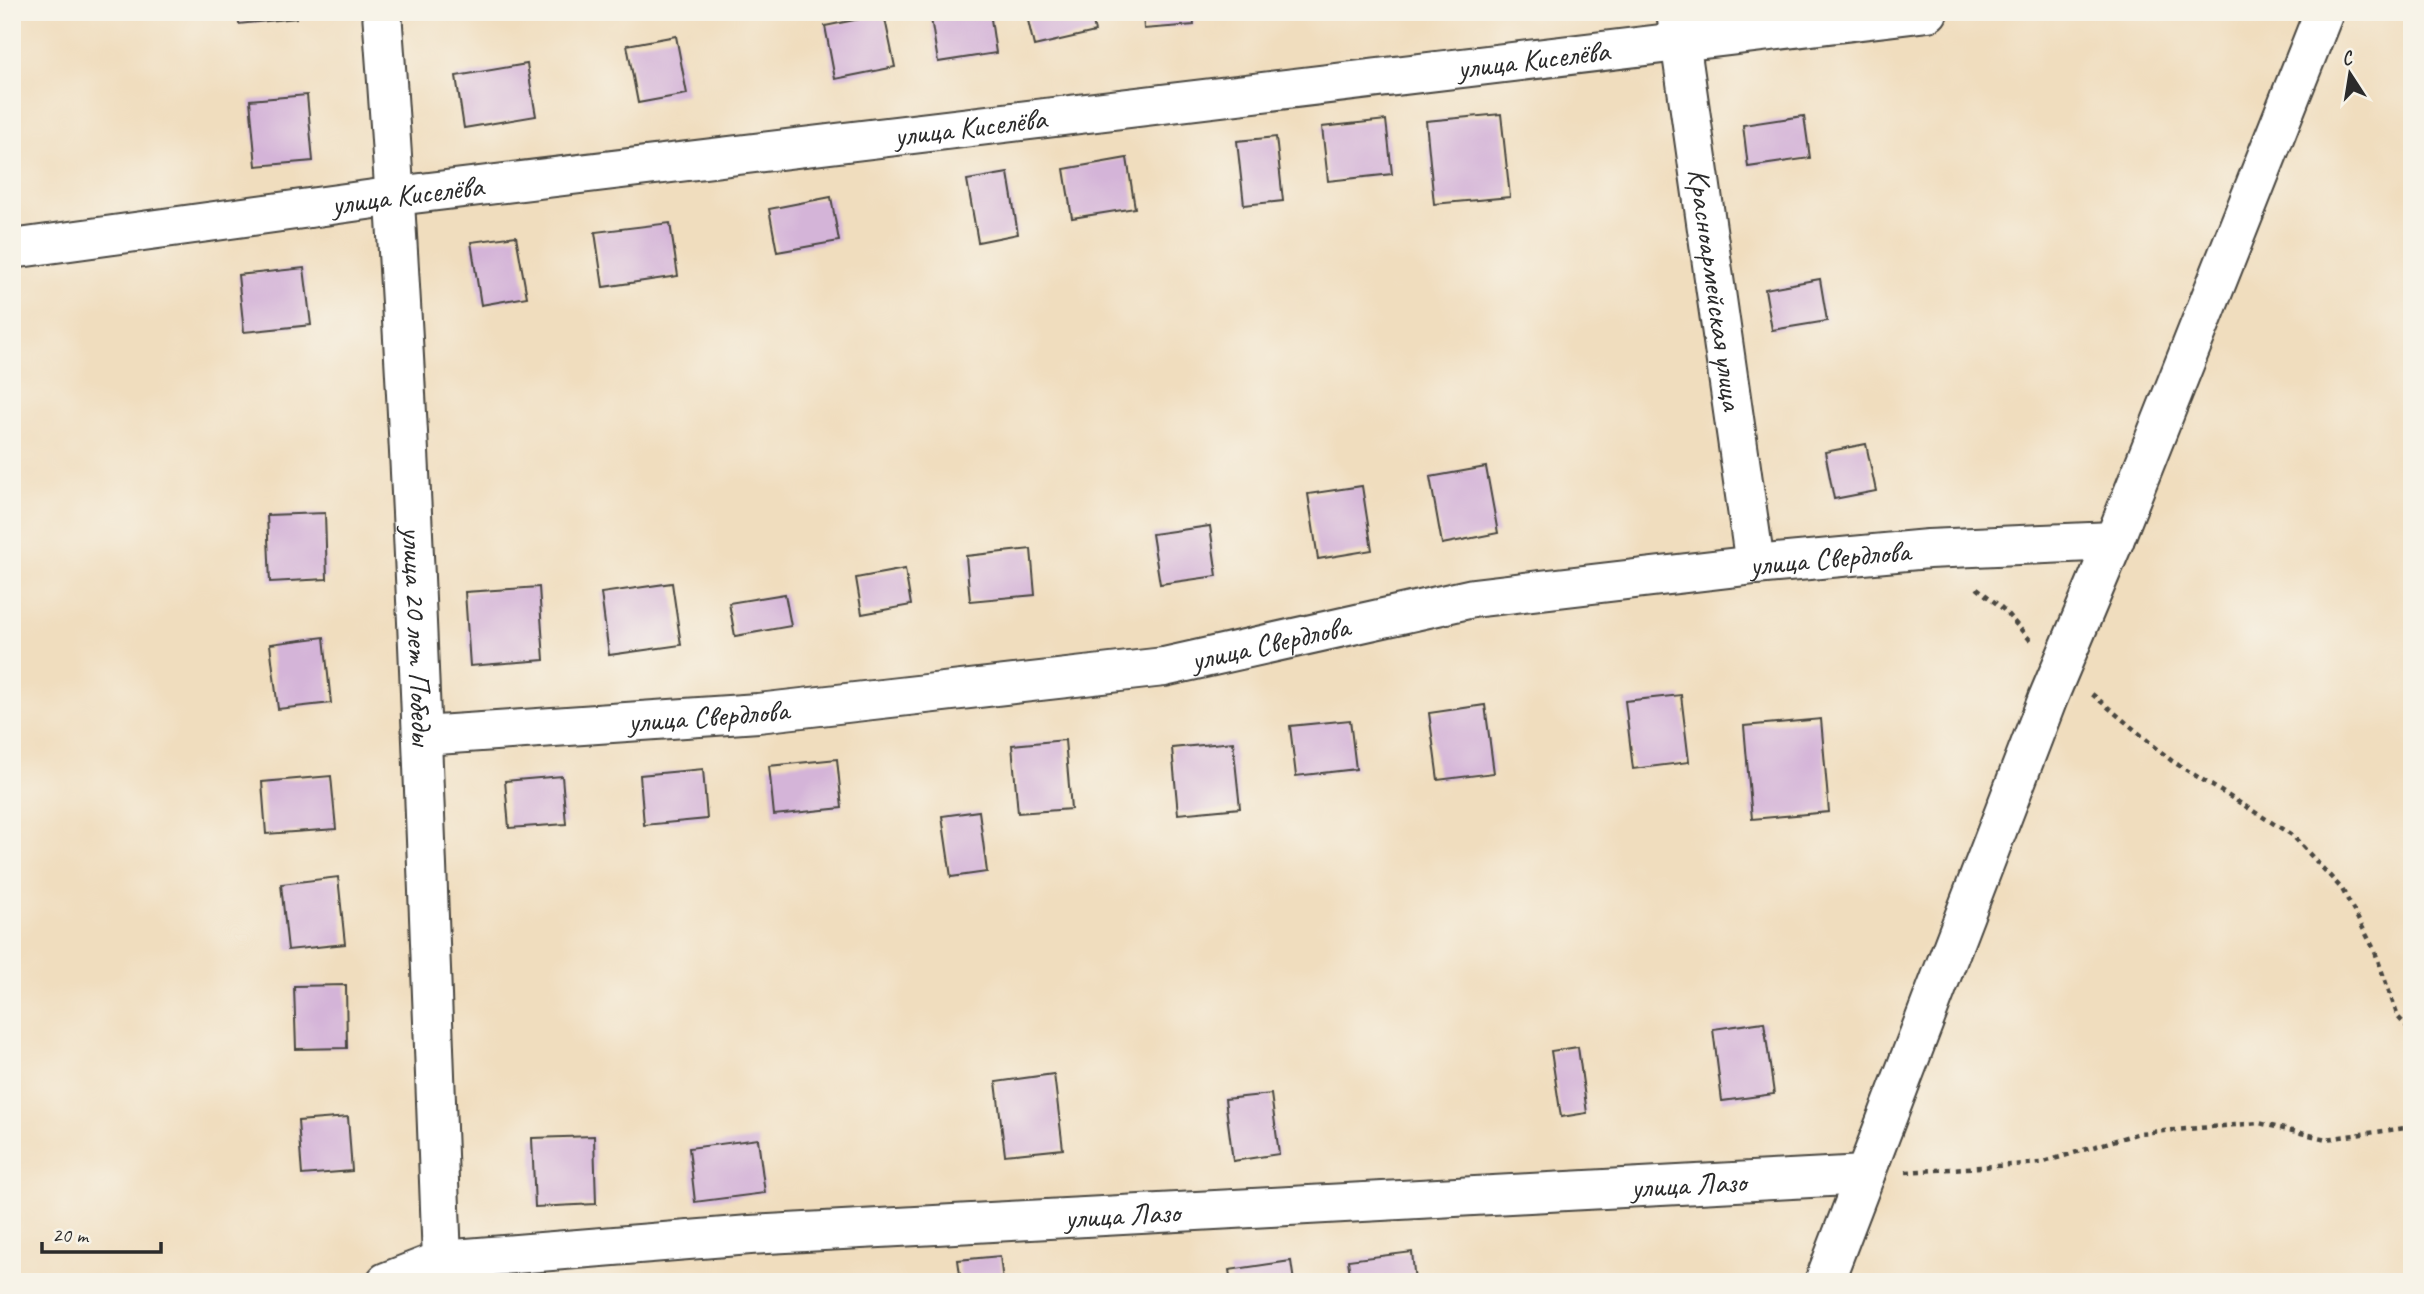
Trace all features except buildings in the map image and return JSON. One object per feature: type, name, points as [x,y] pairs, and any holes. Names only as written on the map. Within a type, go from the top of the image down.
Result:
[{"type":"street","name":"улица 20 лет Победы","points":[[382,12],[396,195],[422,736],[442,1260]]},
{"type":"street","name":"улица Киселёва","points":[[12,250],[396,195],[1679,27],[1928,12]]},
{"type":"street","points":[[1824,1282],[2061,668],[2324,12]]},
{"type":"street","name":"Красноармейская улица","points":[[1679,27],[1755,565]]},
{"type":"street","name":"улица Свердлова","points":[[422,736],[758,713],[1164,667],[1473,598],[1755,565],[1928,549],[2114,541]]},
{"type":"street","name":"улица Лазо","points":[[386,1282],[442,1260],[764,1234],[1865,1175]]},
{"type":"path","points":[[1928,549],[2002,608],[2036,647],[2172,761],[2292,835],[2342,889],[2374,949],[2398,1017],[2412,1032]]},
{"type":"path","points":[[1865,1175],[2040,1163],[2152,1131],[2259,1123],[2326,1139],[2412,1127]]}]
